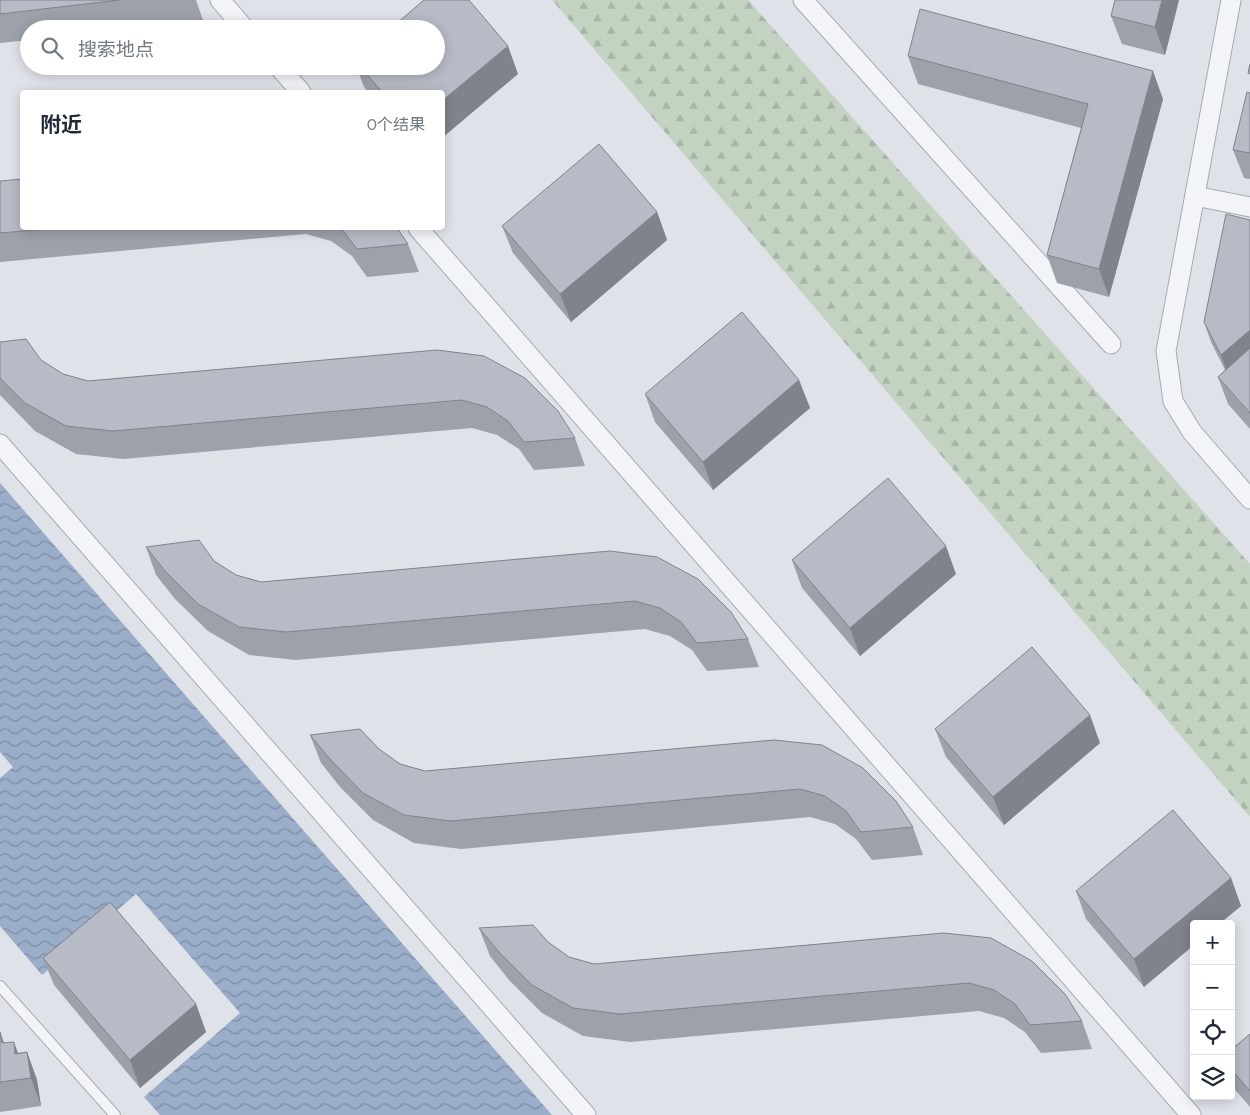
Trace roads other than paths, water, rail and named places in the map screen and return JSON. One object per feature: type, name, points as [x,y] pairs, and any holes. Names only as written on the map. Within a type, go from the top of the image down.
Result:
[{"type":"street","points":[[220,0],[237,20]]},
{"type":"street","points":[[803,0],[1111,344]]},
{"type":"street","points":[[1231,0],[1166,352],[1174,401],[1192,432],[1250,499]]},
{"type":"street","points":[[286,75],[299,90]]},
{"type":"street","points":[[1195,196],[1250,207]]},
{"type":"street","points":[[420,230],[1191,1115]]},
{"type":"street","points":[[0,444],[586,1115]]},
{"type":"lane","points":[[0,986],[115,1115]]},
{"type":"water","points":[[0,483],[552,1115],[160,1115],[144,1097],[240,1013],[136,894],[42,975],[0,926],[0,778],[13,767],[0,752]]}]
